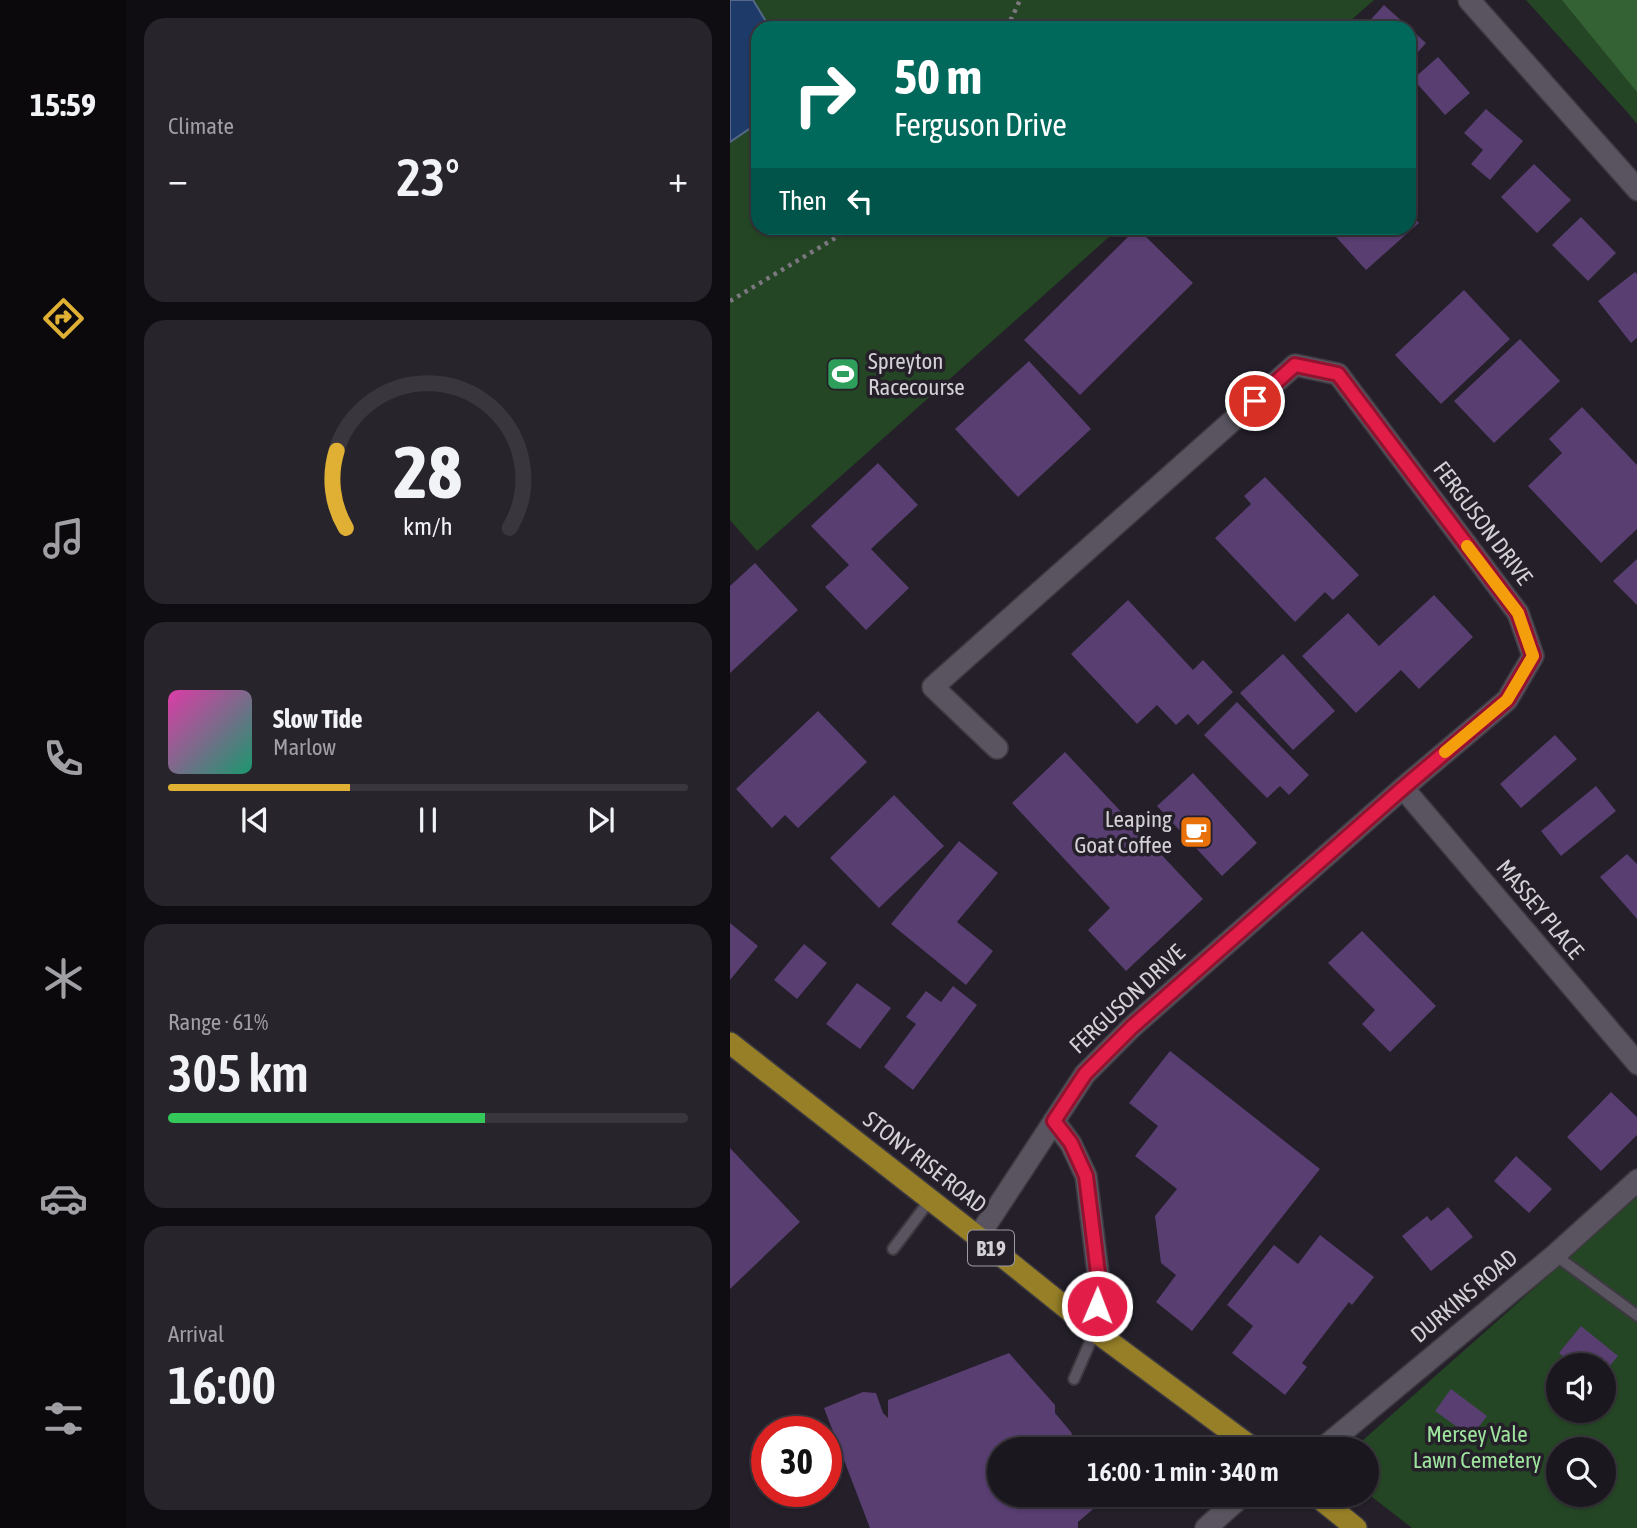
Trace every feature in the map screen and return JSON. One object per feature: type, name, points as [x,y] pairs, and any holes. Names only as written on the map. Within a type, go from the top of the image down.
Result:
[{"type":"main road","name":"STONY RISE ROAD","points":[[730,1042],[1095,1331],[1238,1437]]},
{"type":"main road","points":[[1330,1507],[1356,1528]]},
{"type":"street","points":[[1469,0],[1637,190]]},
{"type":"street","name":"FERGUSON DRIVE","points":[[978,1237],[1085,1074],[1132,1027],[1507,700],[1533,656],[1518,613],[1338,374],[1295,365],[933,687],[997,748]]},
{"type":"street","name":"MASSEY PLACE","points":[[1403,788],[1637,1064]]},
{"type":"street","points":[[1054,1121],[1071,1143],[1086,1176],[1099,1281],[1095,1331]]},
{"type":"street","name":"DURKINS ROAD","points":[[1336,1437],[1555,1255],[1637,1180]]},
{"type":"street","points":[[1206,1528],[1229,1507]]},
{"type":"lane","points":[[893,1248],[930,1200]]},
{"type":"lane","points":[[1555,1255],[1637,1316]]},
{"type":"lane","points":[[1074,1379],[1095,1331]]},
{"type":"path","points":[[1010,21],[1020,0]]},
{"type":"path","points":[[730,301],[840,235]]},
{"type":"green space","name":"Spreyton Racecourse","points":[[730,0],[1374,0],[1350,21],[751,21],[751,235],[1111,235],[757,551],[730,520]]},
{"type":"green space","points":[[1526,0],[1637,0],[1637,124],[1628,113]]},
{"type":"green space","points":[[1562,0],[1637,0],[1637,92]]},
{"type":"green space","name":"Mersey Vale Lawn Cemetery","points":[[1637,1197],[1637,1528],[1412,1528],[1379,1502],[1379,1437],[1367,1437]]},
{"type":"water","points":[[730,0],[753,0],[766,21],[751,21],[751,128],[730,142]]},
{"type":"building","points":[[1384,5],[1402,21],[1369,21]]},
{"type":"building","points":[[1416,34],[1426,43],[1416,54]]},
{"type":"building","points":[[1438,57],[1470,93],[1445,115],[1416,82],[1416,76]]},
{"type":"building","points":[[1486,109],[1523,141],[1490,180],[1471,164],[1483,150],[1464,133]]},
{"type":"building","points":[[1534,164],[1571,200],[1537,233],[1501,197]]},
{"type":"building","points":[[1581,217],[1616,253],[1588,281],[1552,245]]},
{"type":"building","points":[[1130,235],[1144,235],[1193,283],[1080,395],[1024,340]]},
{"type":"building","points":[[1334,235],[1405,235],[1366,270]]},
{"type":"building","points":[[1635,272],[1638,275],[1638,337],[1631,343],[1598,301]]},
{"type":"building","points":[[1464,290],[1510,339],[1441,404],[1395,355]]},
{"type":"building","points":[[1520,339],[1560,381],[1494,443],[1454,401]]},
{"type":"building","points":[[1029,361],[1091,429],[1018,497],[955,429]]},
{"type":"building","points":[[1582,407],[1638,466],[1638,528],[1601,563],[1528,486],[1562,453],[1549,439]]},
{"type":"building","points":[[878,463],[918,505],[871,549],[909,588],[866,630],[825,587],[849,565],[811,526]]},
{"type":"building","points":[[1265,477],[1359,575],[1333,600],[1325,592],[1295,622],[1215,538],[1251,504],[1244,496]]},
{"type":"building","points":[[1638,558],[1638,606],[1613,581]]},
{"type":"building","points":[[755,563],[798,610],[730,673],[730,586]]},
{"type":"building","points":[[1434,595],[1473,637],[1419,689],[1401,670],[1356,713],[1302,656],[1348,613],[1379,646]]},
{"type":"building","points":[[1128,600],[1193,670],[1203,660],[1233,692],[1198,725],[1188,714],[1176,725],[1157,705],[1137,724],[1071,654]]},
{"type":"building","points":[[1283,654],[1335,711],[1293,750],[1240,693]]},
{"type":"building","points":[[1237,702],[1309,775],[1289,795],[1280,786],[1267,798],[1204,735]]},
{"type":"building","points":[[818,711],[867,762],[798,828],[785,815],[772,828],[736,789]]},
{"type":"building","points":[[1555,735],[1577,759],[1521,808],[1500,784]]},
{"type":"building","points":[[1065,752],[1203,899],[1126,971],[1088,930],[1110,908],[1012,803]]},
{"type":"building","points":[[1193,773],[1257,843],[1222,876],[1157,806]]},
{"type":"building","points":[[1596,786],[1616,811],[1561,856],[1541,831]]},
{"type":"building","points":[[894,795],[944,846],[879,908],[830,858]]},
{"type":"building","points":[[959,841],[998,873],[957,922],[993,951],[966,985],[891,924]]},
{"type":"building","points":[[1627,854],[1638,865],[1638,920],[1600,877]]},
{"type":"building","points":[[730,923],[758,946],[730,980]]},
{"type":"building","points":[[1362,931],[1436,1006],[1390,1052],[1362,1024],[1375,1010],[1328,963]]},
{"type":"building","points":[[804,944],[827,963],[797,999],[774,980]]},
{"type":"building","points":[[857,983],[891,1008],[860,1049],[826,1024]]},
{"type":"building","points":[[953,986],[977,1005],[913,1090],[884,1067],[916,1024],[906,1017],[926,991],[941,1002]]},
{"type":"building","points":[[1170,1051],[1320,1169],[1192,1331],[1156,1302],[1176,1275],[1161,1263],[1155,1216],[1177,1189],[1135,1156],[1158,1126],[1129,1103]]},
{"type":"building","points":[[1611,1092],[1638,1118],[1638,1134],[1601,1171],[1567,1137]]},
{"type":"building","points":[[730,1148],[800,1222],[730,1289]]},
{"type":"building","points":[[1516,1156],[1552,1189],[1529,1213],[1494,1181]]},
{"type":"building","points":[[1448,1207],[1473,1237],[1431,1271],[1402,1236],[1427,1216],[1431,1221]]},
{"type":"building","points":[[1320,1235],[1374,1277],[1352,1305],[1349,1302],[1302,1363],[1307,1367],[1285,1395],[1232,1353],[1253,1326],[1227,1305],[1274,1245],[1298,1264]]},
{"type":"building","points":[[1581,1326],[1614,1353],[1559,1353]]},
{"type":"building","points":[[1009,1353],[1055,1405],[1055,1413],[1073,1437],[987,1437],[987,1507],[1096,1507],[1078,1522],[1078,1528],[870,1528],[842,1455],[842,1416],[827,1416],[824,1408],[863,1392],[876,1393],[883,1413],[888,1418],[888,1400]]},
{"type":"building","points":[[1451,1389],[1487,1416],[1471,1437],[1435,1411]]},
{"type":"slow traffic","points":[[1445,752],[1507,700],[1533,656],[1518,613],[1467,546]]},
{"type":"place","name":"Spreyton Racecourse","points":[[843,374]]},
{"type":"place","name":"Leaping Goat Coffee","points":[[1196,832]]},
{"type":"route","points":[[1097,1306],[1099,1281],[1086,1176],[1071,1143],[1054,1121],[1085,1074],[1132,1027],[1507,700],[1533,656],[1518,613],[1338,374],[1295,365],[1255,401]]}]
